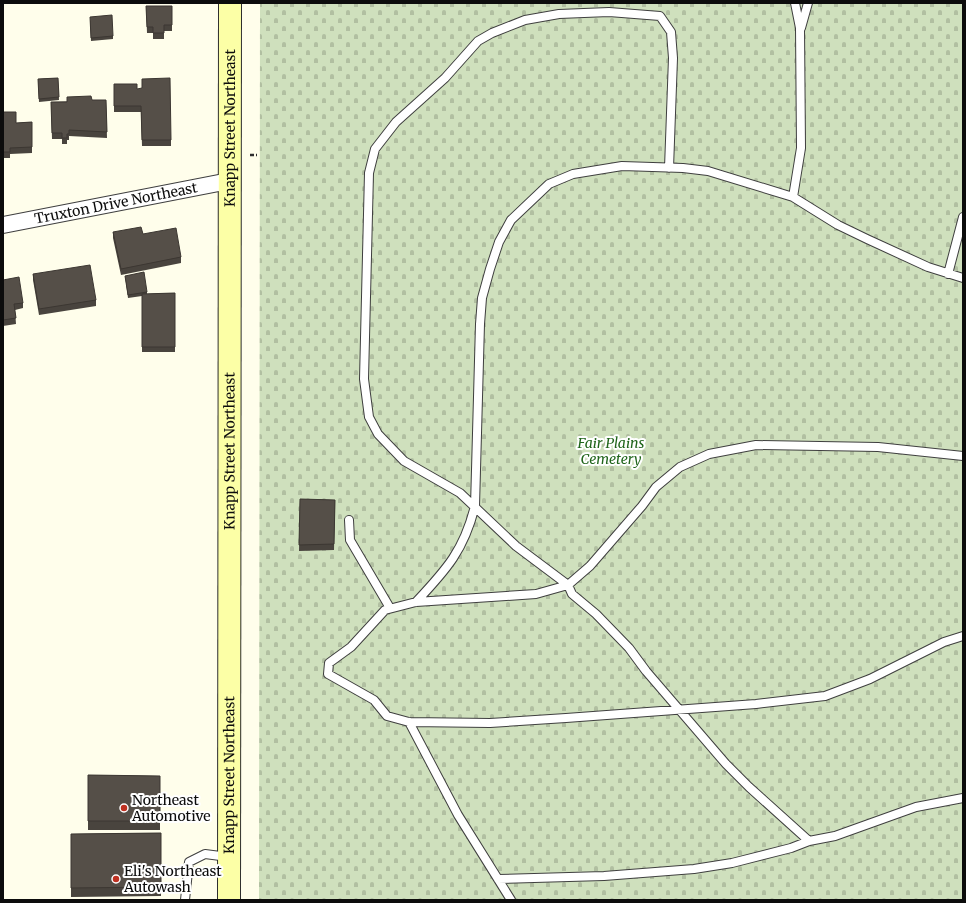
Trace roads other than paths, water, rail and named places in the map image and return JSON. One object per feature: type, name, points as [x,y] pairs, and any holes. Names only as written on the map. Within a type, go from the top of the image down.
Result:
[{"type":"main road","name":"Knapp Street Northeast","points":[[229,900],[230,3]]},
{"type":"street","name":"Truxton Drive Northeast","points":[[3,225],[229,181]]},
{"type":"lane","points":[[793,197],[801,148],[800,28],[795,3]]},
{"type":"lane","points":[[800,28],[808,3]]},
{"type":"lane","points":[[669,168],[673,65],[671,32],[660,16],[609,12],[559,14],[525,20],[492,33],[478,41],[445,78],[396,122],[375,150],[369,173],[365,267],[364,378],[369,417],[378,434],[404,461],[460,493],[516,546],[568,585],[572,594],[602,619],[629,648],[679,710],[749,787],[808,841]]},
{"type":"lane","points":[[416,602],[447,569],[458,552],[469,528],[475,506],[477,476],[478,377],[482,298],[499,242],[511,220],[549,184],[573,174],[622,166],[708,171],[793,197],[838,225],[928,267],[963,278]]},
{"type":"lane","points":[[948,274],[963,217]]},
{"type":"lane","points":[[963,456],[878,447],[756,445],[710,454],[680,467],[656,487],[642,506],[590,566],[568,585],[536,594],[416,602],[390,608],[385,610],[351,647],[329,663],[328,674],[374,700],[387,716],[409,722],[490,723],[779,702],[825,696],[894,669],[944,642],[963,636]]},
{"type":"lane","points":[[349,520],[350,540],[390,608]]},
{"type":"lane","points":[[409,722],[458,815],[511,900]]},
{"type":"lane","points":[[498,879],[604,876],[694,869],[750,859],[791,848],[808,841],[835,836],[916,807],[963,798]]},
{"type":"lane","points":[[185,900],[189,862],[204,854],[229,857]]},
{"type":"place","name":"Northeast Automotive","points":[[124,808]]},
{"type":"place","name":"Eli's Northeast Autowash","points":[[116,879]]},
{"type":"park label","name":"Fair Plains Cemetery","points":[[611,452]]}]
